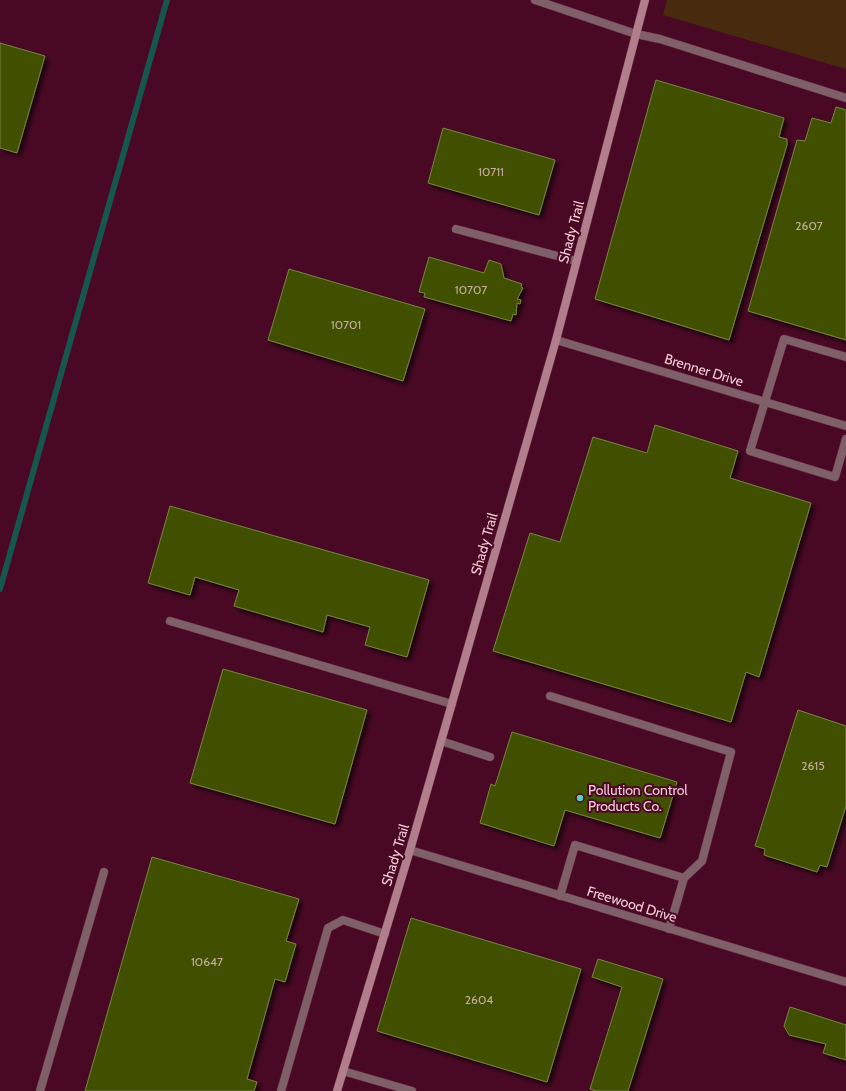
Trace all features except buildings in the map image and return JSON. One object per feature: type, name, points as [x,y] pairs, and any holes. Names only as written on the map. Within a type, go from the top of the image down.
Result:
[{"type":"street","points":[[535,0],[636,34],[660,39],[846,98]]},
{"type":"street","name":"Shady Trail","points":[[340,1090],[343,1071],[410,850],[556,340],[645,0]]},
{"type":"street","points":[[456,229],[576,261]]},
{"type":"street","points":[[846,357],[784,339],[750,451],[835,477],[846,439]]},
{"type":"street","name":"Brenner Drive","points":[[556,340],[846,426]]},
{"type":"street","points":[[170,621],[452,704]]},
{"type":"street","points":[[550,696],[732,752],[702,861],[684,878],[669,929]]},
{"type":"street","points":[[441,741],[490,757]]},
{"type":"street","points":[[560,896],[575,845],[684,878]]},
{"type":"street","name":"Freewood Drive","points":[[410,850],[846,982]]},
{"type":"street","points":[[40,1091],[104,872]]},
{"type":"street","points":[[281,1091],[328,928],[343,920],[385,934]]},
{"type":"street","points":[[343,1071],[412,1091]]},
{"type":"shaded area","points":[[667,0],[846,0],[846,69],[663,15]]},
{"type":"waterway","points":[[0,589],[167,0]]},
{"type":"place","name":"Pollution Control Products Co.","points":[[580,798]]}]
